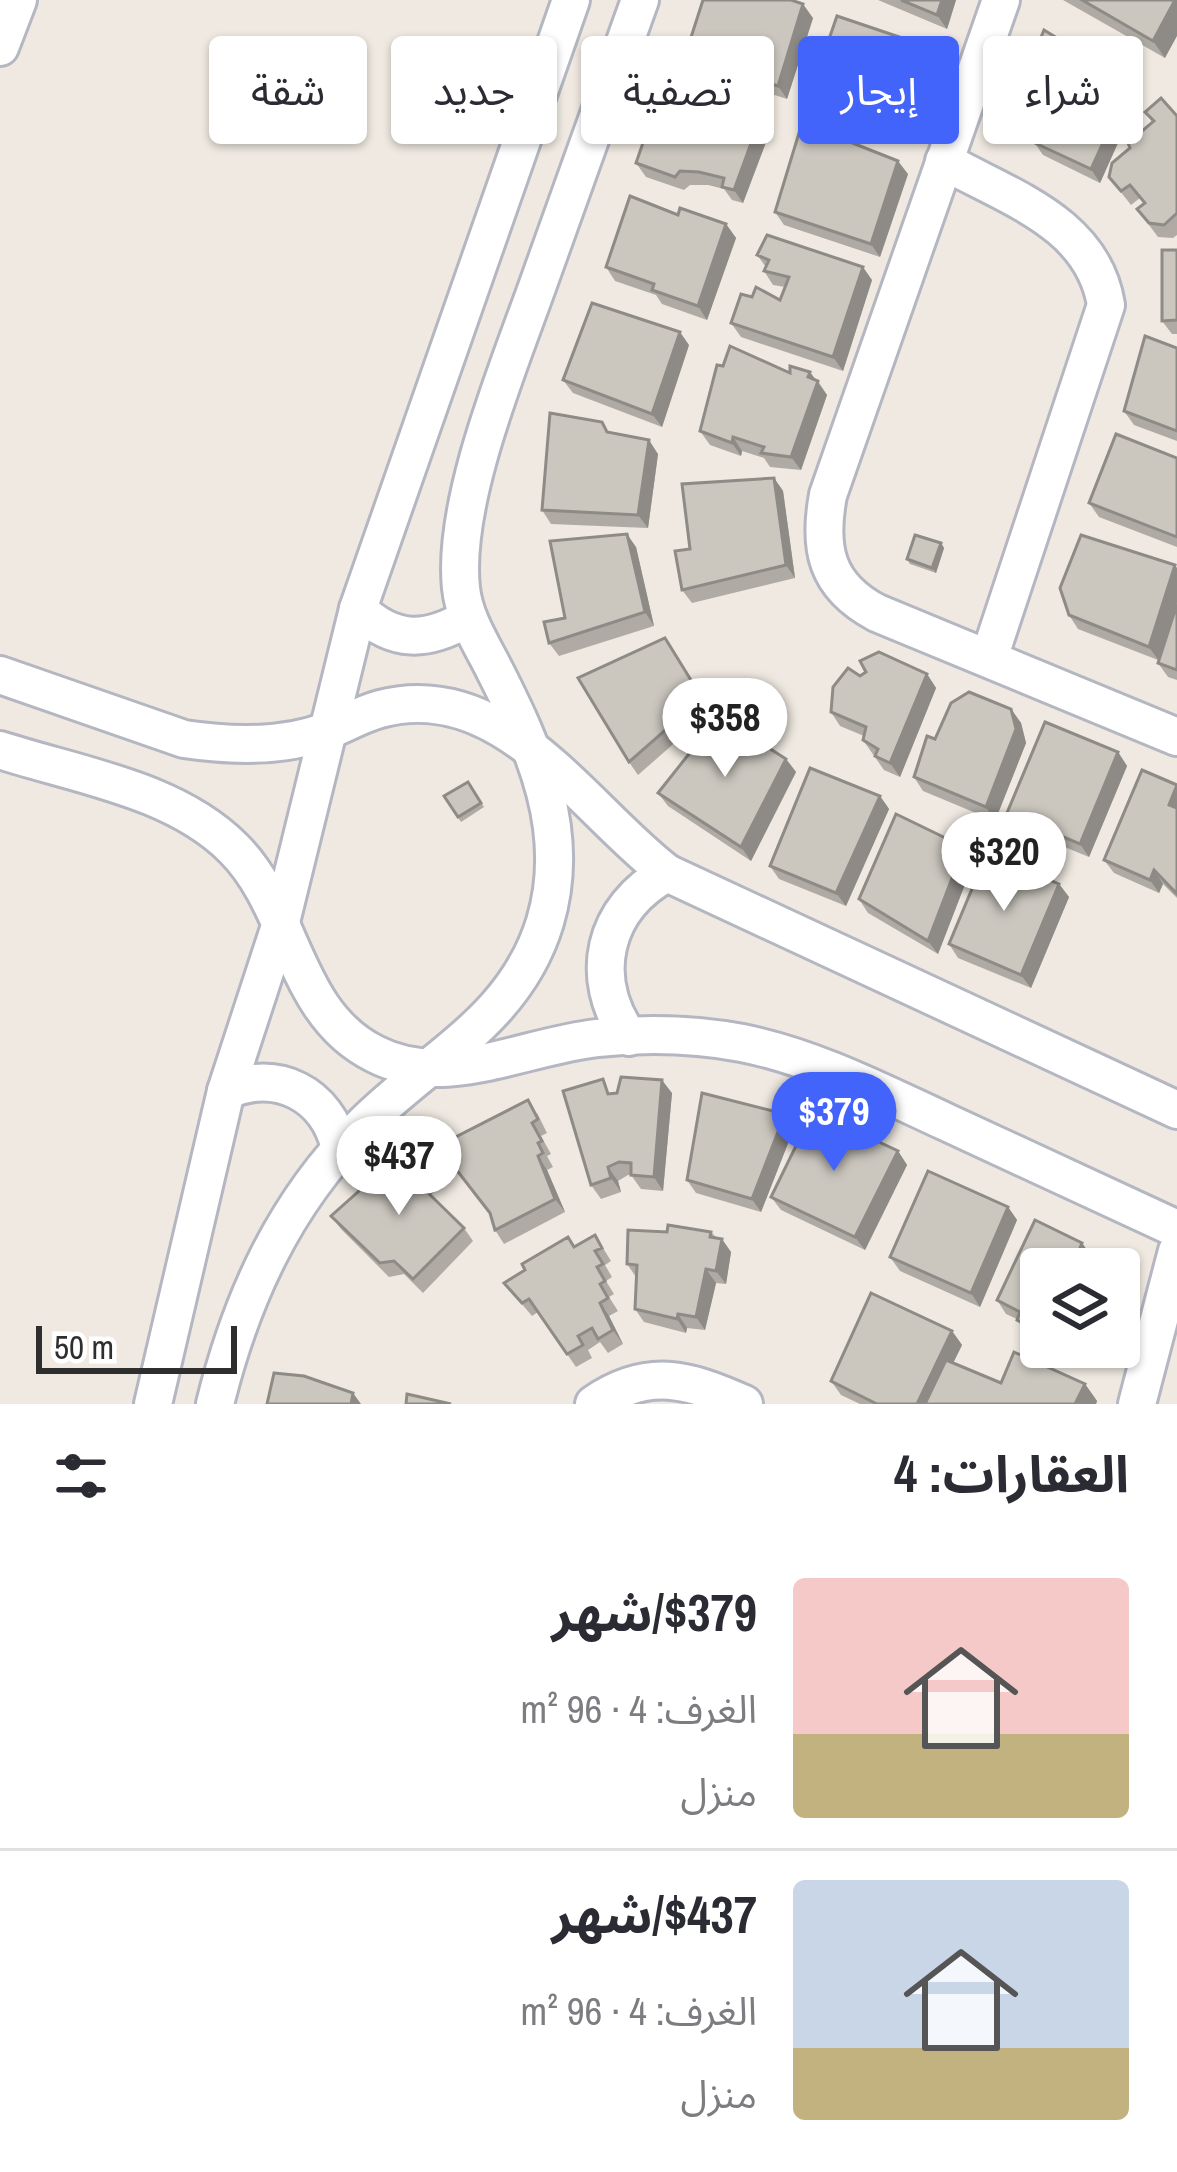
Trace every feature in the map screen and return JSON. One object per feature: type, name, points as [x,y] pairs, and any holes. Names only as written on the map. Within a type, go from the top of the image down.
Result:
[{"type":"street","points":[[0,46],[18,0]]},
{"type":"street","points":[[153,1404],[226,1090],[280,926],[358,609],[571,0]]},
{"type":"street","points":[[215,1404],[254,1283],[288,1220],[340,1148],[427,1068],[471,1037],[508,998],[545,920],[554,834],[543,776],[468,618],[460,544],[494,405],[640,0]]},
{"type":"street","points":[[1001,0],[828,495],[824,555],[835,580],[853,600],[1177,737]]},
{"type":"street","points":[[944,161],[1062,227],[1086,247],[1101,274],[1106,305],[989,658]]},
{"type":"street","points":[[358,609],[385,630],[418,638],[436,636],[468,618]]},
{"type":"street","points":[[0,675],[184,739],[270,743],[327,731],[392,706],[442,705],[490,720],[531,750],[622,838],[667,873],[1177,1110]]},
{"type":"street","points":[[0,751],[190,814],[236,851],[269,899],[314,997],[338,1027],[372,1054],[445,1070],[558,1045],[629,1036],[672,1034],[745,1044],[818,1066],[1177,1229]]},
{"type":"street","points":[[629,1036],[610,1003],[607,945],[634,895],[667,873]]},
{"type":"street","points":[[226,1090],[269,1082],[298,1090],[321,1108],[340,1148]]},
{"type":"street","points":[[1137,1404],[1177,1251]]},
{"type":"street","points":[[594,1404],[620,1386],[656,1377],[692,1381],[744,1404]]},
{"type":"building","points":[[703,0],[803,4],[778,86],[774,85],[774,36],[691,36]]},
{"type":"building","points":[[901,0],[942,0],[937,15]]},
{"type":"building","points":[[1082,0],[1175,0],[1153,41]]},
{"type":"building","points":[[837,16],[896,36],[830,36]]},
{"type":"building","points":[[1161,98],[1177,116],[1177,213],[1164,225],[1149,223],[1137,209],[1145,203],[1130,185],[1121,191],[1109,177],[1112,163],[1130,148],[1128,144],[1143,144],[1143,130],[1154,121],[1145,112]]},
{"type":"building","points":[[798,136],[798,144],[855,144],[898,161],[871,244],[775,212]]},
{"type":"building","points":[[643,144],[751,144],[734,190],[722,187],[724,178],[680,171],[675,177],[636,163]]},
{"type":"building","points":[[1037,144],[1102,144],[1091,169]]},
{"type":"building","points":[[630,196],[678,215],[680,208],[726,224],[698,306],[606,267]]},
{"type":"building","points":[[767,235],[863,267],[833,357],[731,323],[741,294],[752,297],[756,287],[780,300],[789,277],[764,271],[769,260],[757,255]]},
{"type":"building","points":[[1162,250],[1177,250],[1177,320],[1162,321]]},
{"type":"building","points":[[592,303],[680,332],[652,414],[563,380]]},
{"type":"building","points":[[1145,336],[1177,348],[1177,431],[1124,411]]},
{"type":"building","points":[[730,346],[790,373],[790,366],[810,372],[808,377],[818,381],[791,457],[761,453],[764,447],[733,437],[732,443],[700,431],[717,365],[723,366]]},
{"type":"building","points":[[550,413],[602,422],[607,432],[649,440],[638,515],[542,510]]},
{"type":"building","points":[[1116,434],[1177,458],[1177,537],[1089,503]]},
{"type":"building","points":[[774,478],[786,565],[682,590],[675,551],[690,549],[682,484]]},
{"type":"building","points":[[627,534],[645,612],[549,643],[544,622],[565,618],[550,541]]},
{"type":"building","points":[[915,535],[941,543],[932,568],[907,559]]},
{"type":"building","points":[[1081,535],[1175,565],[1149,647],[1069,615],[1060,588]]},
{"type":"building","points":[[1177,604],[1177,670],[1158,663]]},
{"type":"building","points":[[665,638],[702,698],[629,762],[578,678]]},
{"type":"building","points":[[879,652],[927,674],[890,763],[875,756],[878,749],[863,740],[866,727],[831,712],[833,687],[848,668],[860,676],[866,672],[860,661]]},
{"type":"building","points":[[969,692],[1011,709],[1016,729],[986,807],[914,777],[927,736],[935,739],[951,703]]},
{"type":"building","points":[[719,716],[786,759],[741,847],[658,793]]},
{"type":"building","points":[[1045,722],[1118,752],[1080,844],[1007,813]]},
{"type":"building","points":[[810,768],[880,796],[836,893],[770,866]]},
{"type":"building","points":[[1142,770],[1177,785],[1169,805],[1177,808],[1177,894],[1154,870],[1150,880],[1104,860]]},
{"type":"building","points":[[468,782],[481,803],[458,817],[444,796]]},
{"type":"building","points":[[896,814],[964,847],[928,941],[859,899]]},
{"type":"building","points":[[987,853],[1059,884],[1021,975],[949,944]]},
{"type":"building","points":[[621,1077],[662,1080],[654,1177],[631,1175],[631,1163],[619,1162],[608,1167],[611,1178],[591,1185],[563,1091],[603,1079],[608,1094],[617,1093]]},
{"type":"building","points":[[702,1093],[785,1114],[752,1199],[687,1180]]},
{"type":"building","points":[[528,1100],[538,1119],[532,1123],[542,1141],[538,1143],[543,1153],[538,1156],[555,1199],[495,1230],[490,1213],[438,1146]]},
{"type":"building","points":[[813,1111],[898,1151],[855,1237],[771,1197]]},
{"type":"building","points":[[396,1149],[426,1177],[419,1184],[464,1228],[413,1279],[394,1261],[380,1263],[331,1216],[387,1166],[384,1162]]},
{"type":"building","points":[[928,1171],[1008,1207],[971,1293],[890,1257]]},
{"type":"building","points":[[1035,1220],[1082,1243],[1080,1248],[1022,1248]]},
{"type":"building","points":[[668,1225],[711,1232],[710,1237],[722,1239],[716,1271],[706,1269],[696,1317],[678,1314],[677,1319],[635,1309],[637,1265],[627,1264],[628,1230],[667,1232]]},
{"type":"building","points":[[595,1235],[602,1248],[595,1251],[603,1264],[597,1267],[605,1281],[600,1284],[608,1298],[600,1303],[613,1330],[598,1339],[592,1328],[578,1336],[583,1345],[567,1354],[529,1299],[522,1303],[504,1283],[525,1270],[522,1264],[568,1237],[574,1247]]},
{"type":"building","points":[[1020,1252],[1020,1312],[997,1300]]},
{"type":"building","points":[[871,1293],[952,1331],[917,1404],[877,1404],[831,1381]]},
{"type":"building","points":[[1014,1352],[1020,1355],[1020,1368],[1050,1368],[1085,1384],[1075,1404],[925,1404],[946,1360],[1001,1383]]},
{"type":"building","points":[[274,1373],[304,1376],[353,1393],[351,1404],[267,1404]]},
{"type":"building","points":[[407,1394],[451,1404],[406,1404]]}]
